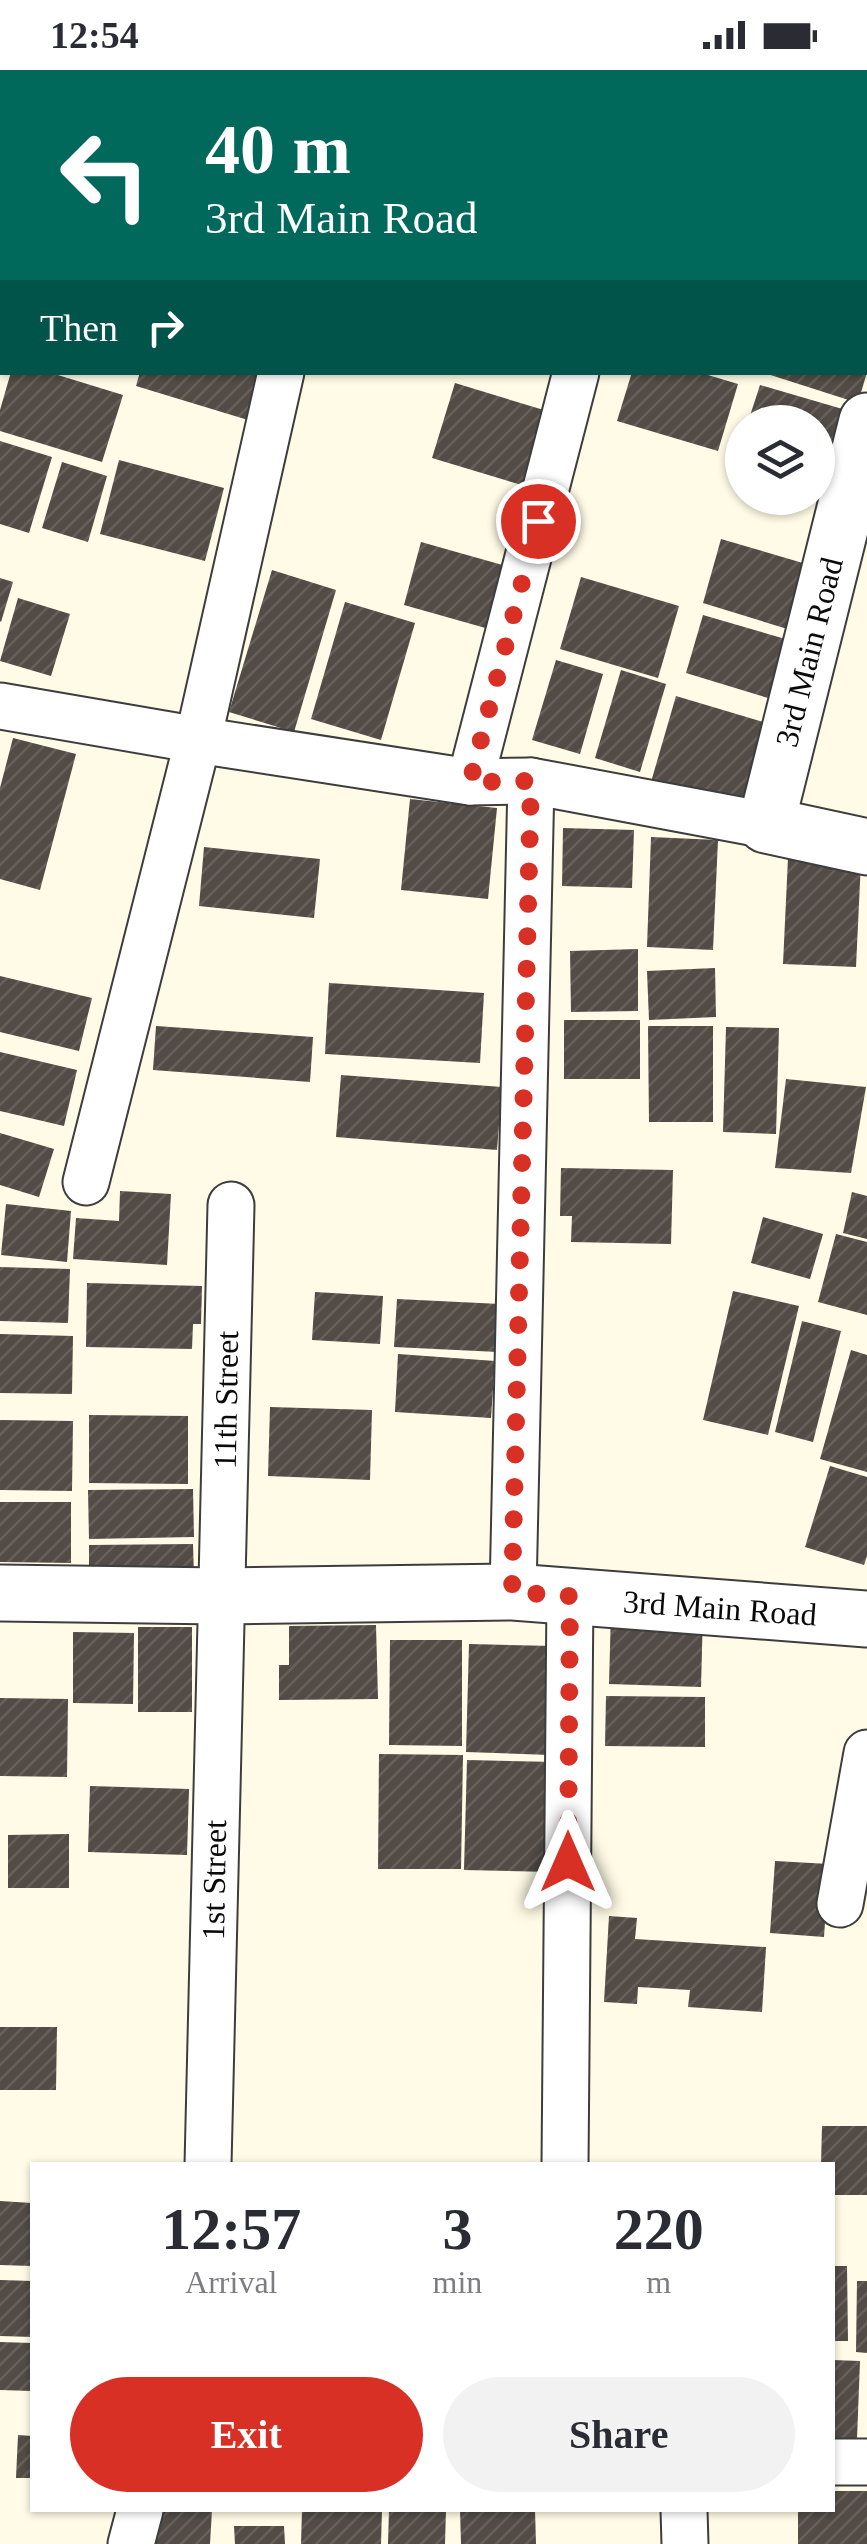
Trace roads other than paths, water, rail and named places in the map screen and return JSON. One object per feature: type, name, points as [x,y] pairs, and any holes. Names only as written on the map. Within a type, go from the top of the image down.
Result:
[{"type":"street","points":[[86,1182],[198,740],[280,375]]},
{"type":"street","points":[[470,782],[575,375]]},
{"type":"street","name":"3rd Main Road","points":[[766,825],[867,422]]},
{"type":"street","points":[[0,706],[470,782],[531,781],[867,847]]},
{"type":"street","points":[[512,1592],[531,781]]},
{"type":"street","name":"11th Street","points":[[221,1596],[231,1205]]},
{"type":"street","name":"3rd Main Road","points":[[0,1593],[221,1596],[512,1592],[867,1619]]},
{"type":"street","name":"1st Street","points":[[208,2162],[221,1596]]},
{"type":"street","points":[[566,2162],[570,1596]]},
{"type":"street","points":[[840,1904],[867,1753]]},
{"type":"street","points":[[835,2462],[867,2462]]},
{"type":"street","points":[[131,2544],[139,2512]]},
{"type":"street","points":[[684,2512],[685,2544]]}]
